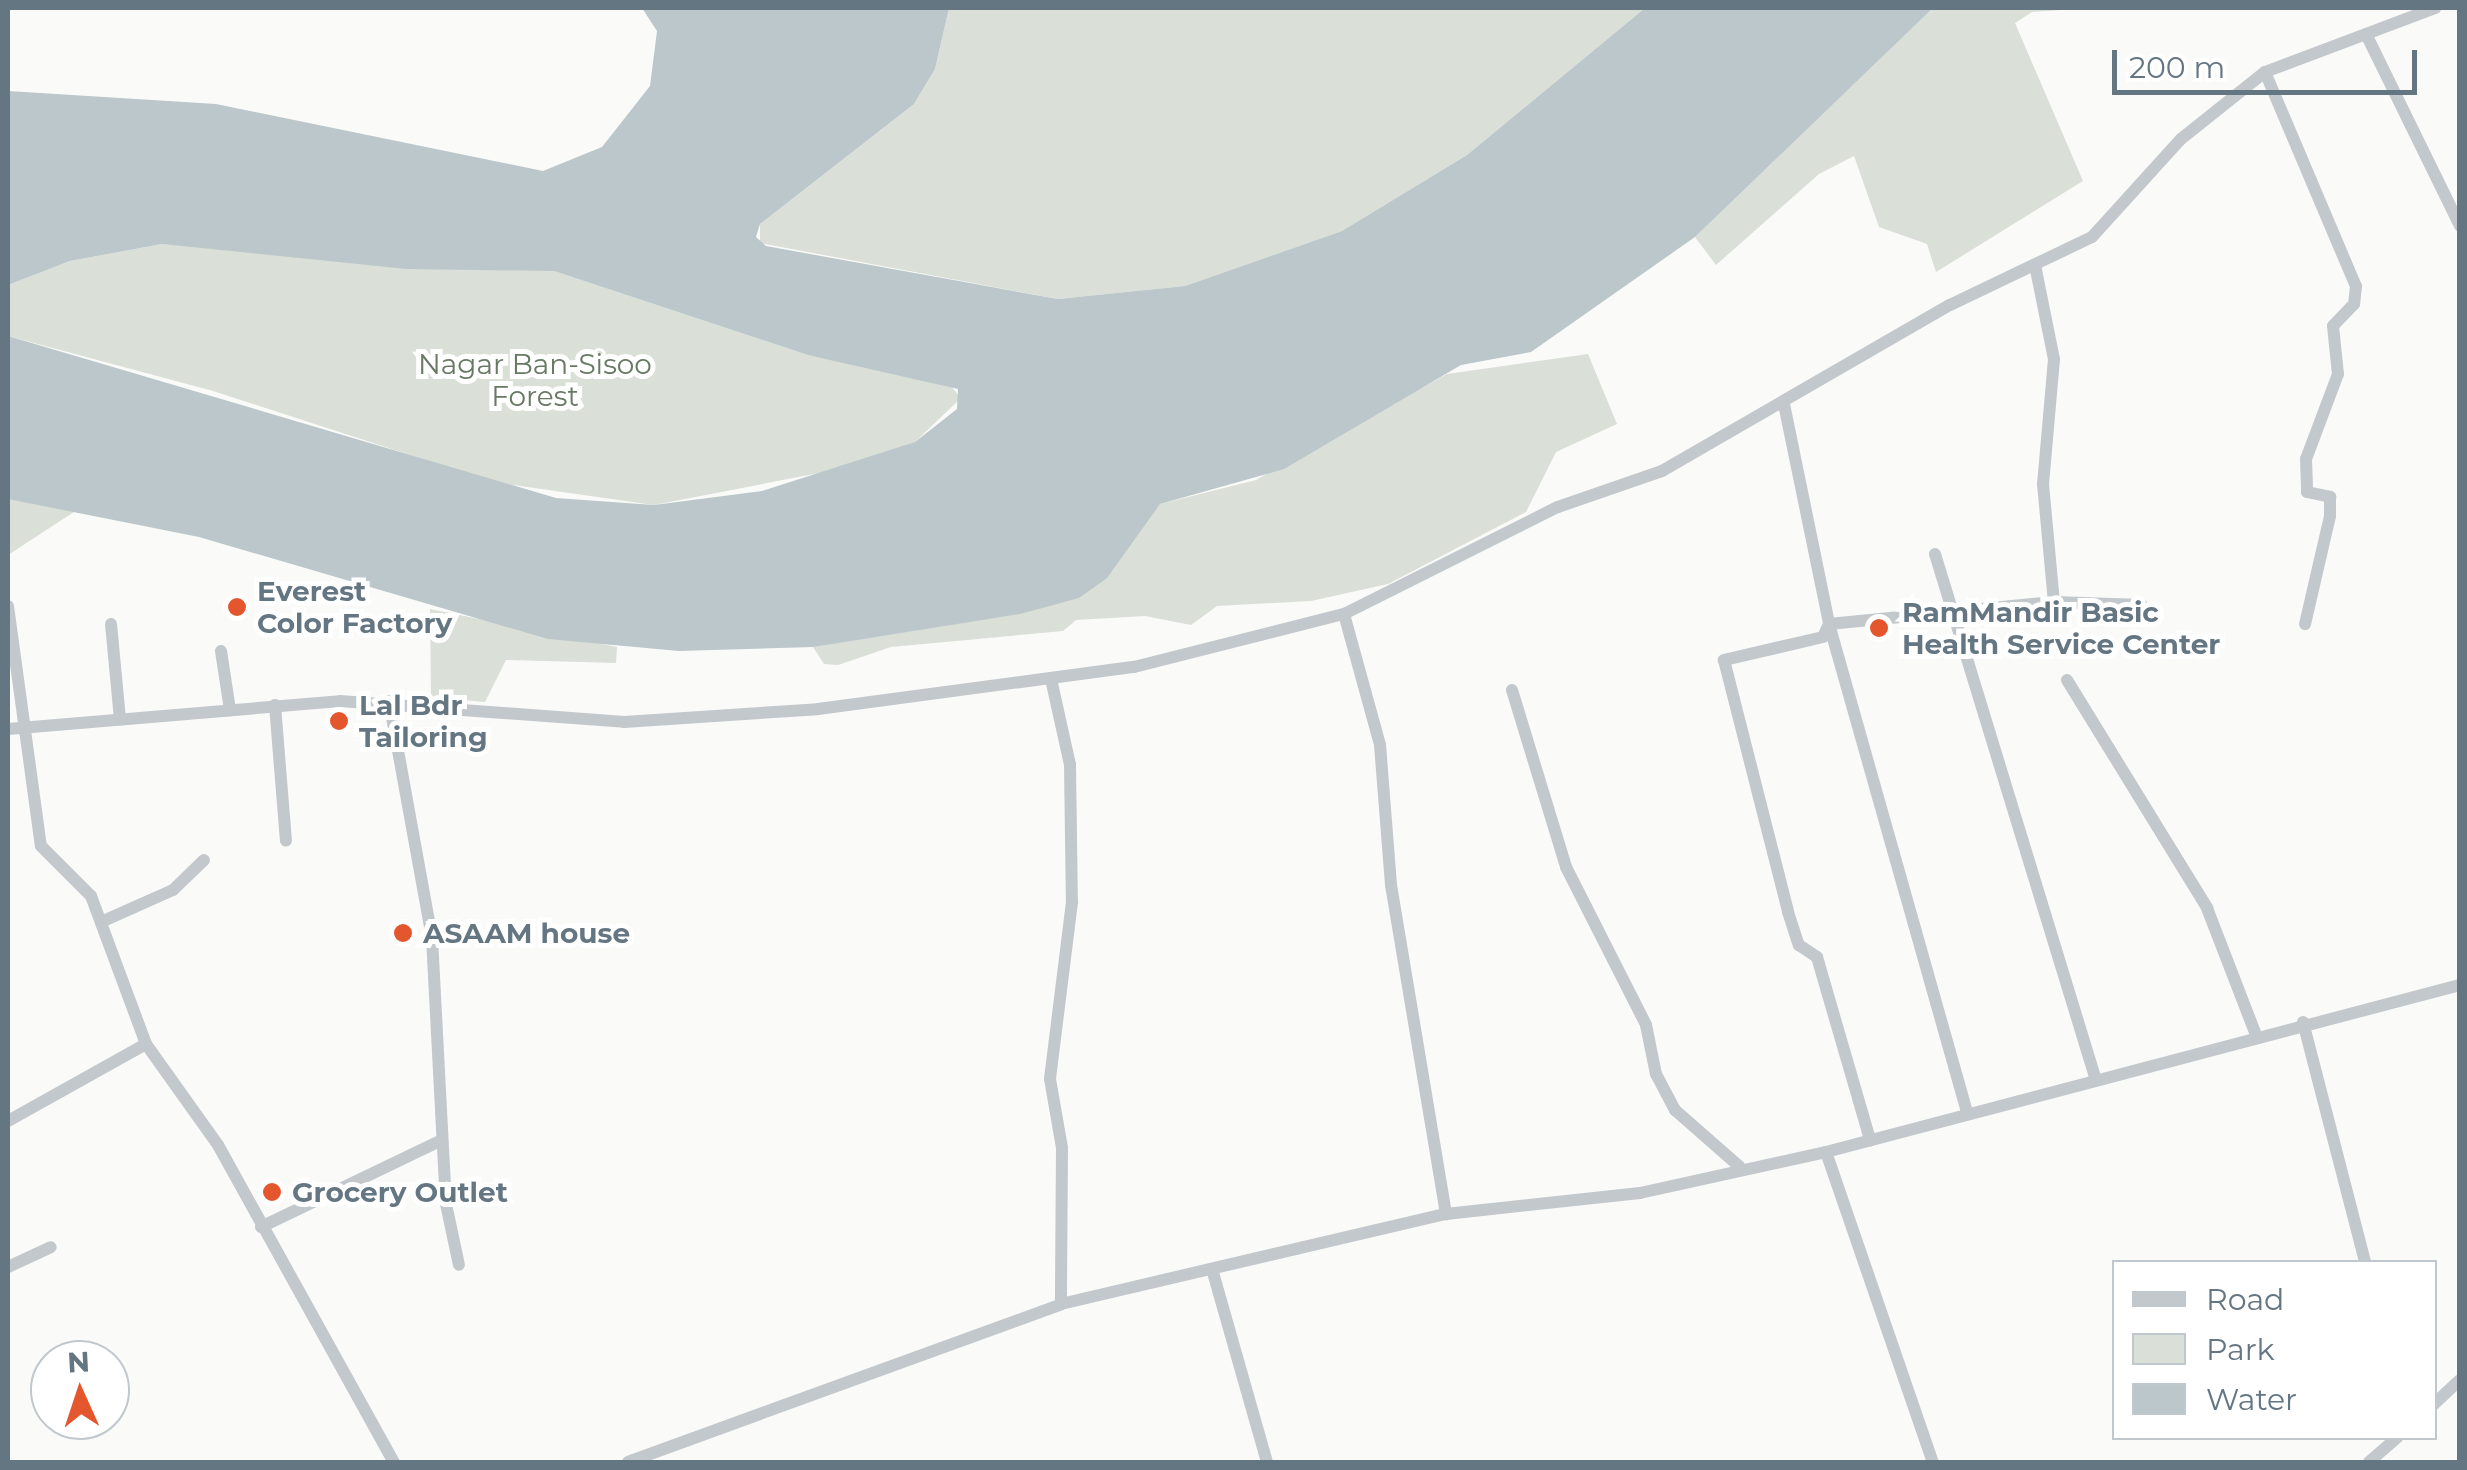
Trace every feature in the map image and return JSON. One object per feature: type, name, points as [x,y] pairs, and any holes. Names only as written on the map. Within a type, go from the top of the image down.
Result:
[{"type":"street","points":[[8,730],[276,705],[390,701],[640,722],[1051,679],[1344,614],[1558,508],[1662,472],[2108,226],[2181,139],[2265,72],[2435,8]]},
{"type":"street","points":[[2366,34],[2460,226]]},
{"type":"street","points":[[2265,72],[2356,286],[2354,304],[2333,326],[2338,374],[2306,460],[2307,492],[2330,497],[2330,516],[2305,624]]},
{"type":"street","points":[[2035,265],[2054,359],[2043,484],[2054,602]]},
{"type":"street","points":[[1784,404],[1829,624],[1967,1112]]},
{"type":"street","points":[[1935,554],[2095,1077]]},
{"type":"street","points":[[1829,624],[2054,602],[2142,605]]},
{"type":"street","points":[[8,606],[41,846],[84,885],[146,1044],[262,1227],[394,1462]]},
{"type":"street","points":[[1344,614],[1380,745],[1391,885],[1446,1214]]},
{"type":"street","points":[[111,624],[120,720]]},
{"type":"street","points":[[1829,624],[1823,637],[1724,660],[1788,912],[1799,945],[1817,957],[1870,1140]]},
{"type":"street","points":[[221,650],[230,710]]},
{"type":"street","points":[[1051,679],[1070,764],[1072,883],[1050,1079],[1062,1148],[1061,1304]]},
{"type":"street","points":[[2067,680],[2093,735],[2182,860],[2256,1035]]},
{"type":"street","points":[[1512,690],[1560,850],[1646,1024],[1656,1074],[1675,1110],[1740,1167]]},
{"type":"street","points":[[390,701],[432,938],[442,1140],[459,1265]]},
{"type":"street","points":[[276,705],[286,841]]},
{"type":"street","points":[[101,922],[174,890],[204,860]]},
{"type":"street","points":[[628,1462],[1061,1304],[1446,1214],[1640,1193],[1740,1167],[1826,1152],[2303,1022],[2460,985]]},
{"type":"street","points":[[2303,1022],[2364,1260]]},
{"type":"street","points":[[8,1121],[146,1044]]},
{"type":"street","points":[[262,1227],[442,1140]]},
{"type":"street","points":[[1826,1152],[1933,1462]]},
{"type":"street","points":[[8,1267],[51,1247]]},
{"type":"street","points":[[1212,1269],[1267,1462]]},
{"type":"street","points":[[2437,1401],[2460,1380]]},
{"type":"street","points":[[2368,1462],[2394,1440]]},
{"type":"green space","points":[[949,8],[1645,8],[1467,155],[1342,231],[1185,286],[1058,299],[760,243],[760,224],[914,104],[935,69]]},
{"type":"green space","points":[[1933,8],[2090,8],[2032,12],[2015,23],[2083,181],[1936,272],[1927,244],[1879,227],[1854,156],[1819,174],[1716,265],[1695,237]]},
{"type":"green space","name":"Nagar Ban-Sisoo Forest","points":[[162,244],[554,271],[808,355],[947,382],[961,398],[915,442],[855,466],[654,505],[493,482],[213,391],[8,336],[8,285],[70,261]]},
{"type":"green space","points":[[1588,354],[1617,424],[1556,452],[1526,512],[1388,584],[1311,601],[1217,606],[1191,625],[1145,616],[1076,620],[1063,631],[891,647],[838,665],[824,664],[813,647],[1079,598],[1160,504],[1256,480],[1447,374]]},
{"type":"green space","points":[[8,499],[77,510],[8,555]]},
{"type":"green space","points":[[430,609],[617,647],[616,663],[506,660],[485,702],[431,697]]},
{"type":"water","points":[[642,8],[949,8],[935,69],[914,104],[760,224],[756,237],[766,246],[1058,299],[1185,286],[1342,231],[1467,155],[1645,8],[1933,8],[1695,237],[1531,352],[1461,365],[1284,469],[1160,504],[1107,578],[1079,598],[1020,614],[813,647],[679,651],[548,639],[199,537],[8,499],[8,336],[556,498],[654,505],[762,491],[915,442],[957,409],[958,389],[808,355],[554,271],[407,269],[162,244],[70,261],[8,285],[8,91],[216,104],[543,171],[602,147],[650,86],[657,31]]},
{"type":"place","name":"Everest Color Factory","points":[[237,607]]},
{"type":"place","name":"RamMandir Basic Health Service Center","points":[[1879,628]]},
{"type":"place","name":"Lal Bdr Tailoring","points":[[339,721]]},
{"type":"place","name":"ASAAM house","points":[[403,933]]},
{"type":"place","name":"Grocery Outlet","points":[[272,1192]]}]
